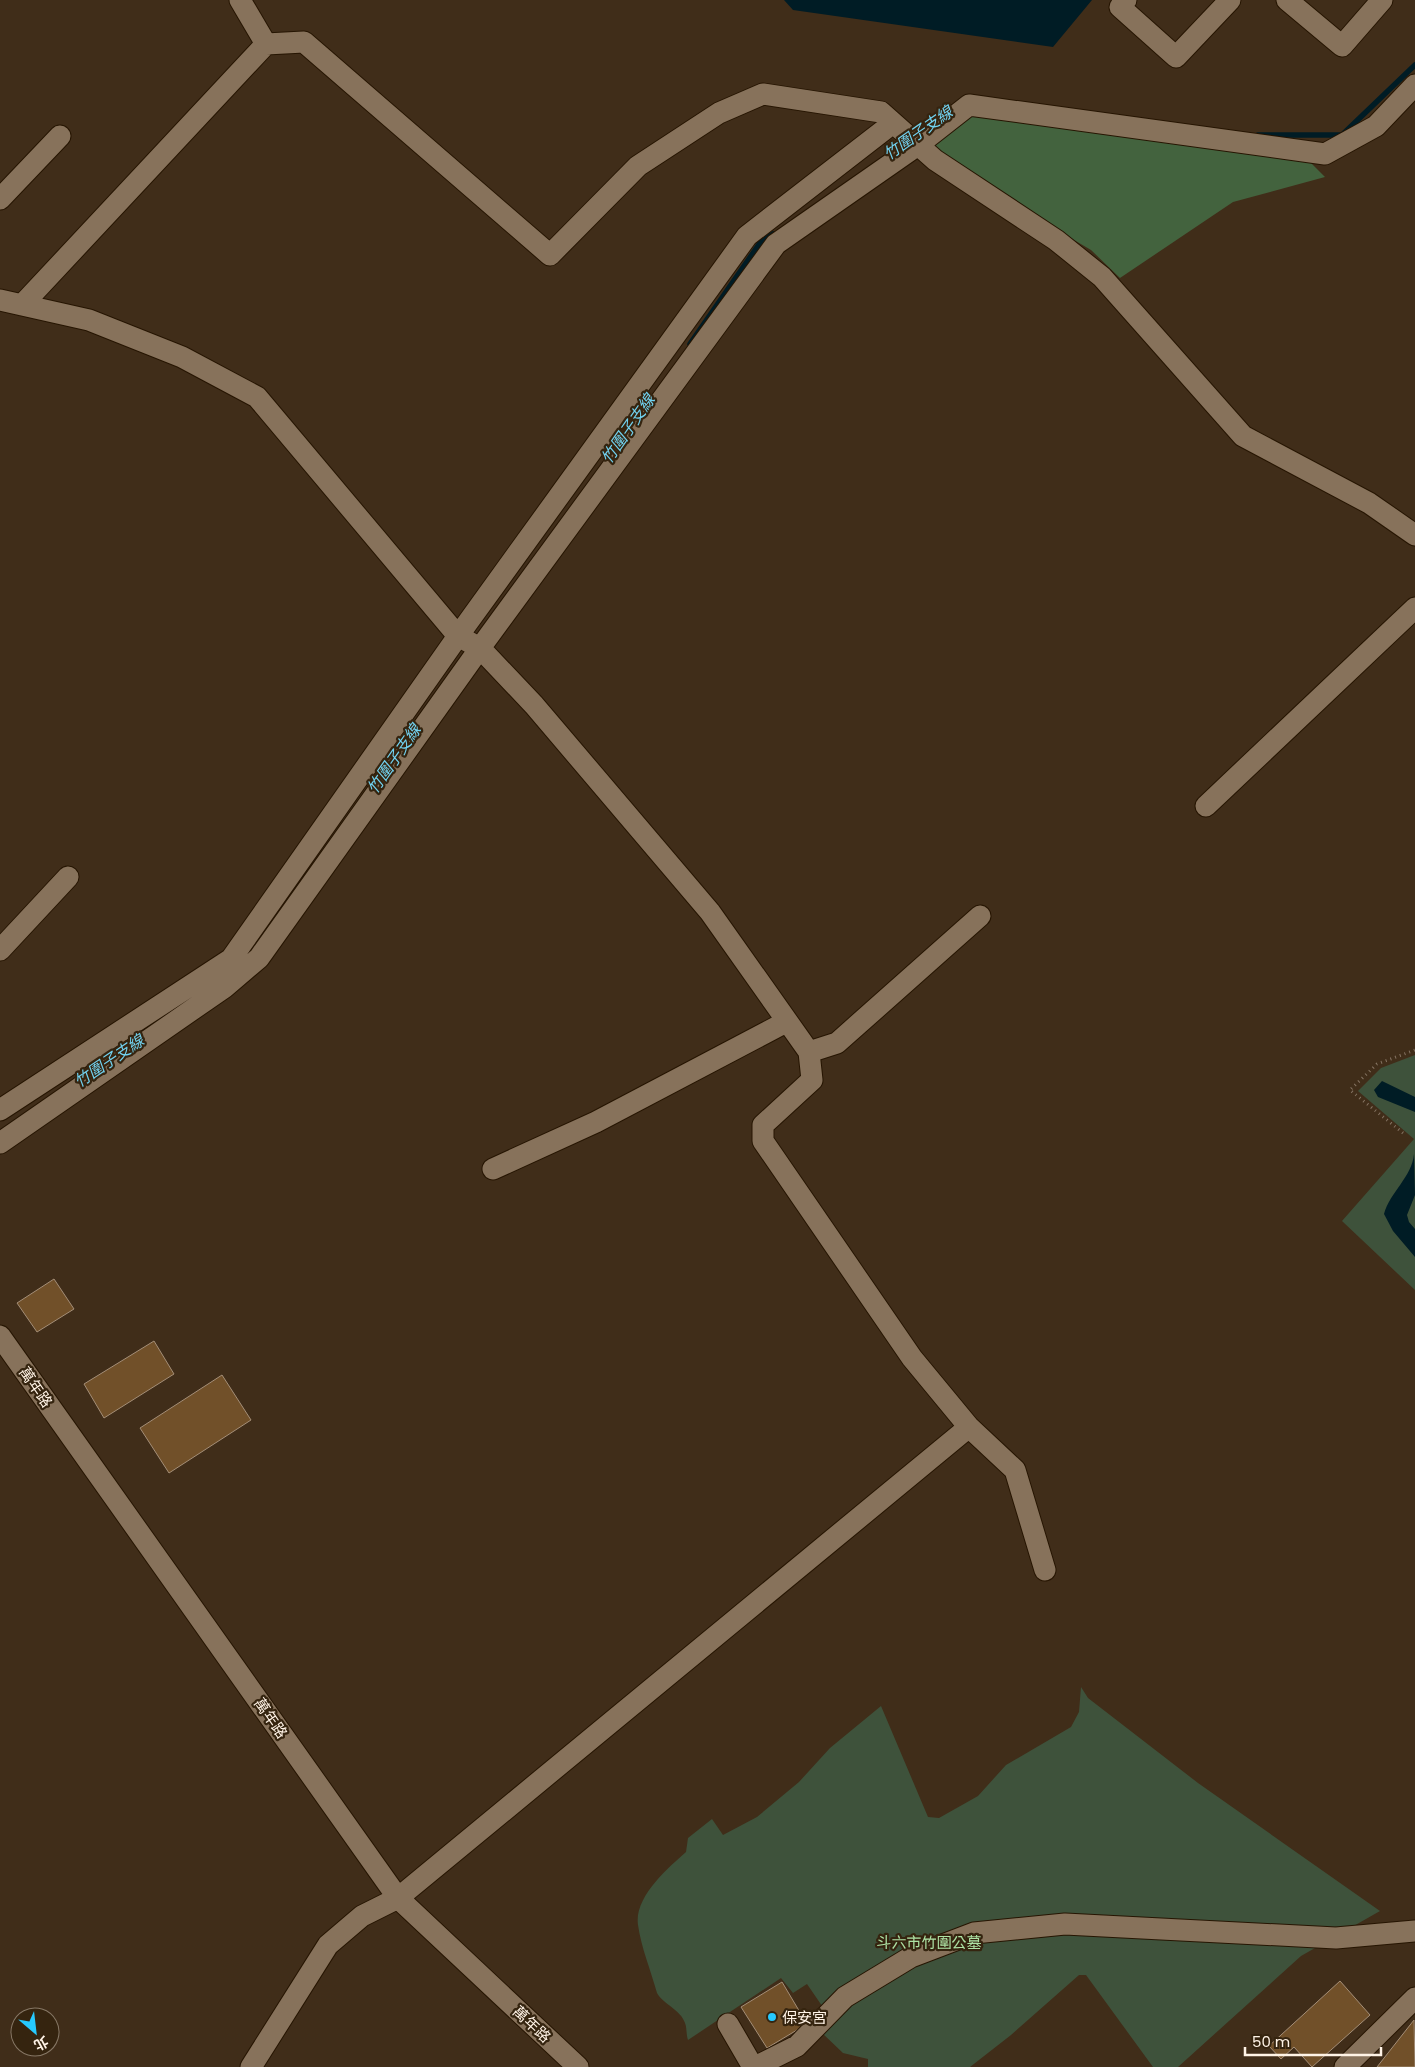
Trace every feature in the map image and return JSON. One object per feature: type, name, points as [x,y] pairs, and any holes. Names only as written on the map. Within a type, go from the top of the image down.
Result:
[{"type":"street","points":[[240,0],[266,44]]},
{"type":"street","points":[[1126,0],[1120,7],[1176,57],[1230,0]]},
{"type":"street","points":[[1287,0],[1342,46],[1382,0]]},
{"type":"street","points":[[22,305],[266,44],[304,42],[550,255],[638,166],[719,113],[763,94],[882,112],[935,160],[1056,240],[1102,277],[1243,436],[1369,503],[1415,535]]},
{"type":"street","points":[[0,1143],[225,988],[259,958],[480,648],[776,244],[918,145],[969,105],[1325,154],[1376,126],[1415,85]]},
{"type":"street","points":[[0,1110],[231,959],[458,636],[747,236],[893,123]]},
{"type":"street","points":[[0,199],[60,136]]},
{"type":"street","points":[[0,300],[89,320],[182,357],[256,397],[458,636],[480,648],[534,705],[710,912],[809,1052],[812,1080],[763,1125],[763,1141],[912,1358],[969,1428],[1015,1470],[1045,1570]]},
{"type":"street","points":[[1206,806],[1415,608]]},
{"type":"street","points":[[0,950],[68,877]]},
{"type":"street","points":[[809,1052],[837,1043],[980,916]]},
{"type":"street","points":[[493,1169],[596,1122],[786,1022]]},
{"type":"street","name":"萬年路","points":[[0,1336],[398,1898],[578,2067]]},
{"type":"street","points":[[251,2067],[328,1945],[362,1916],[398,1898],[969,1428]]},
{"type":"street","points":[[728,2024],[754,2067],[797,2046],[845,1997],[911,1957],[974,1933],[1065,1924],[1336,1938],[1415,1931]]},
{"type":"street","points":[[1345,2067],[1415,1998]]},
{"type":"path","points":[[1403,1133],[1350,1090],[1377,1064],[1415,1050]]},
{"type":"green space","points":[[978,112],[1308,160],[1325,177],[1233,202],[1120,278],[1091,250],[1040,220],[942,154],[933,143]]},
{"type":"green space","points":[[1415,1055],[1415,1290],[1342,1221],[1414,1139],[1358,1091],[1381,1068]]},
{"type":"green space","name":"斗六市竹圍公墓","points":[[1081,1687],[1088,1698],[1198,1783],[1380,1911],[1301,1956],[1178,2067],[1153,2067],[1086,1975],[1079,1975],[1011,2035],[970,2067],[868,2067],[868,2059],[843,2053],[821,2032],[831,2019],[807,1984],[793,1993],[781,1978],[688,2040],[683,2018],[657,1993],[639,1933],[638,1914],[641,1904],[654,1884],[686,1852],[688,1838],[712,1819],[723,1835],[757,1817],[799,1782],[830,1748],[881,1706],[928,1817],[939,1818],[978,1796],[1006,1765],[1071,1727],[1079,1712]]},
{"type":"water","points":[[784,0],[1092,0],[1053,47],[793,10]]},
{"type":"water","points":[[1382,1081],[1415,1097],[1415,1112],[1378,1097],[1374,1090]]},
{"type":"water","points":[[1414,1154],[1415,1195],[1407,1215],[1409,1222],[1415,1229],[1415,1257],[1393,1231],[1384,1214],[1409,1170]]},
{"type":"building","points":[[54,1279],[74,1309],[37,1332],[17,1303]]},
{"type":"building","points":[[154,1341],[174,1374],[104,1418],[84,1384]]},
{"type":"building","points":[[222,1375],[251,1420],[169,1473],[140,1428]]},
{"type":"building","points":[[1340,1981],[1370,2015],[1312,2067],[1294,2047],[1281,2059],[1269,2046]]},
{"type":"building","points":[[782,1982],[807,2024],[767,2048],[741,2007]]},
{"type":"building","points":[[1414,2020],[1415,2067],[1377,2067]]},
{"type":"waterway","name":"竹圍子支線","points":[[1258,135],[1342,135],[1415,65]]},
{"type":"waterway","name":"竹圍子支線","points":[[690,344],[760,243],[773,234]]},
{"type":"place","name":"保安宮","points":[[772,2017]]}]
